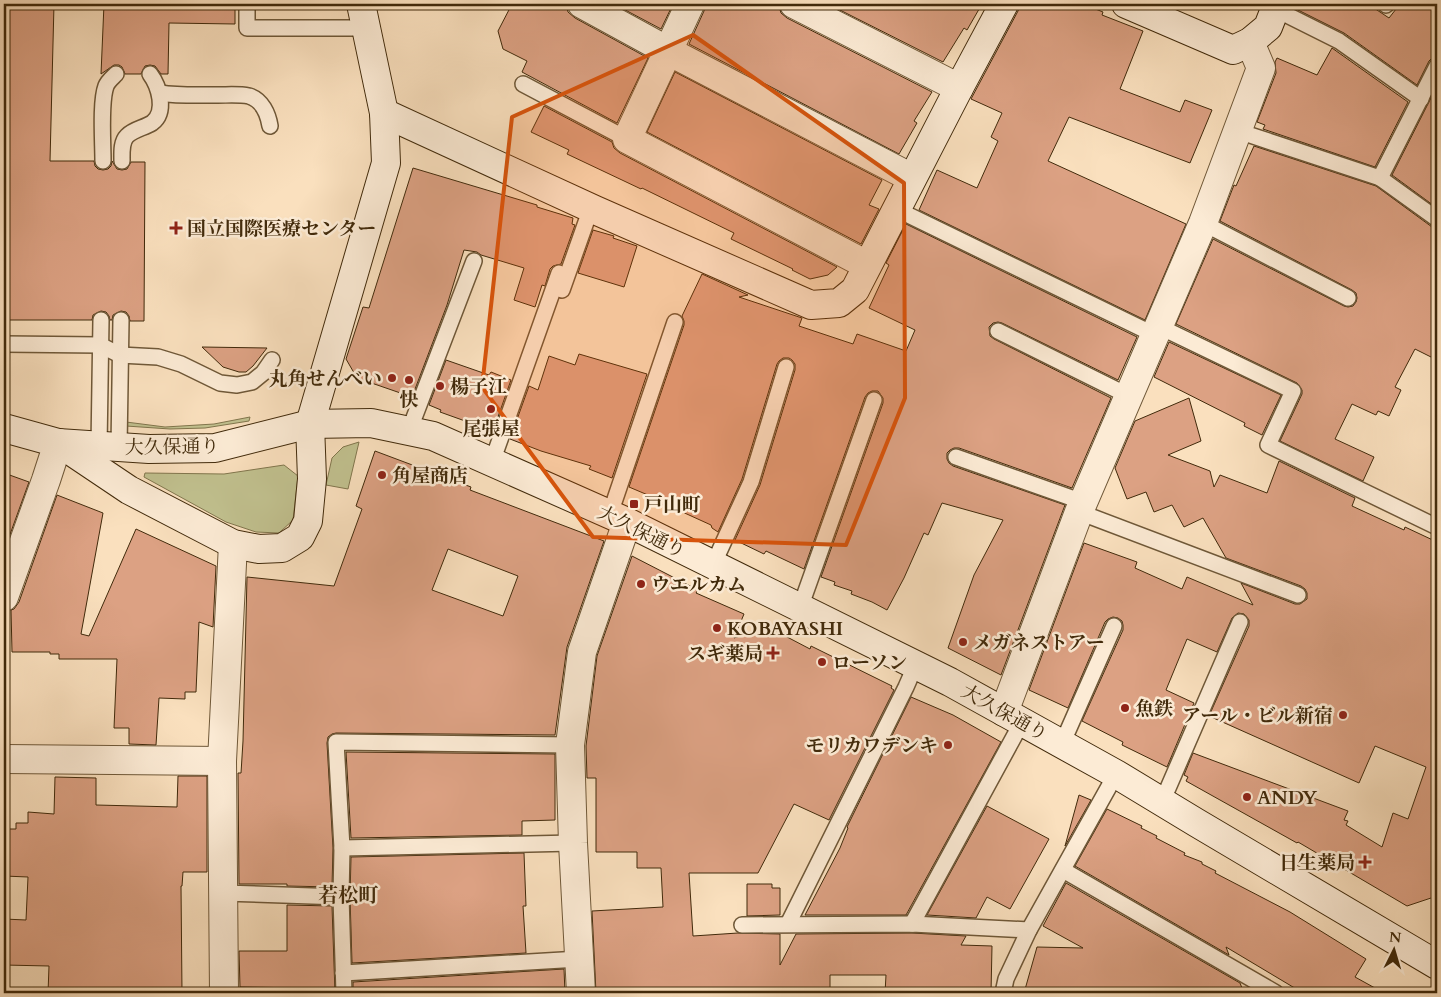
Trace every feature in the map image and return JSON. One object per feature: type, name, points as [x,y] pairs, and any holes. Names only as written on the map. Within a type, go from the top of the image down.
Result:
[{"type":"street","points":[[582,4],[912,178]]},
{"type":"street","points":[[690,4],[627,139],[867,265]]},
{"type":"street","points":[[794,4],[959,88]]},
{"type":"street","points":[[384,113],[591,208],[810,305],[839,303],[855,290],[1004,4]]},
{"type":"street","points":[[1126,4],[1234,50],[1250,42],[1268,27],[1276,7]]},
{"type":"street","points":[[4,597],[58,443],[129,490],[233,544],[258,550],[282,548],[300,537],[308,520],[312,479],[310,424],[386,162],[384,113],[363,16]]},
{"type":"street","points":[[1013,717],[1081,507],[1203,223],[1262,68],[1250,42]]},
{"type":"street","name":"大久保通り","points":[[4,428],[58,443],[148,449],[215,448],[310,424],[371,423],[434,436],[618,518],[916,664],[1116,774],[1437,965]]},
{"type":"street","points":[[581,993],[570,745],[582,652],[618,518]]},
{"type":"street","points":[[224,993],[222,761],[233,544]]},
{"type":"street","points":[[4,759],[222,761]]},
{"type":"lane","points":[[247,4],[247,28],[363,16]]},
{"type":"lane","points":[[1276,7],[1338,41],[1421,99]]},
{"type":"lane","points":[[1380,178],[1437,66]]},
{"type":"lane","points":[[103,161],[103,100],[106,87],[110,79],[116,74]]},
{"type":"lane","points":[[122,162],[122,143],[127,136],[154,122],[160,108],[160,93],[156,82],[150,74]]},
{"type":"lane","points":[[523,84],[627,139]]},
{"type":"lane","points":[[160,93],[176,96],[237,95],[250,97],[261,105],[268,116],[270,126]]},
{"type":"lane","points":[[1238,131],[1380,178],[1437,219]]},
{"type":"lane","points":[[542,346],[591,208]]},
{"type":"lane","points":[[896,209],[1156,331],[1293,391],[1268,445],[1437,527]]},
{"type":"lane","points":[[1203,223],[1348,298]]},
{"type":"lane","points":[[409,431],[474,260]]},
{"type":"lane","points":[[492,462],[559,273]]},
{"type":"lane","points":[[100,320],[100,346],[110,446]]},
{"type":"lane","points":[[110,446],[120,355],[121,320]]},
{"type":"lane","points":[[618,518],[675,322]]},
{"type":"lane","points":[[998,331],[1129,396]]},
{"type":"lane","points":[[4,344],[100,346],[120,355],[158,357],[181,364],[220,383],[237,386],[252,382],[263,374],[272,360]]},
{"type":"lane","points":[[713,565],[751,482],[786,367]]},
{"type":"lane","points":[[800,608],[874,400]]},
{"type":"lane","points":[[956,457],[1298,595]]},
{"type":"lane","points":[[1162,802],[1240,622]]},
{"type":"lane","points":[[1062,744],[1114,626]]},
{"type":"lane","points":[[788,924],[916,664]]},
{"type":"lane","points":[[912,924],[1013,717]]},
{"type":"lane","points":[[344,993],[341,897],[342,848],[336,742],[570,745]]},
{"type":"lane","points":[[1003,993],[1006,979],[1029,930],[1116,774]]},
{"type":"lane","points":[[342,848],[574,843]]},
{"type":"lane","points":[[1063,870],[1276,993]]},
{"type":"lane","points":[[223,893],[341,897]]},
{"type":"lane","points":[[742,925],[912,924],[1029,930]]},
{"type":"lane","points":[[343,973],[579,959]]},
{"type":"highlighted area","points":[[693,35],[904,183],[905,398],[846,545],[593,537],[482,387],[512,117]]},
{"type":"green space","points":[[250,417],[249,421],[205,428],[170,429],[126,426],[126,422],[165,427],[214,424]]},
{"type":"green space","points":[[359,442],[348,489],[326,485],[332,458],[343,447]]},
{"type":"green space","points":[[284,465],[298,476],[293,520],[279,533],[256,532],[226,522],[144,477],[145,473],[224,474]]},
{"type":"building","points":[[4,4],[54,4],[50,161],[94,161],[98,169],[103,170],[111,166],[112,161],[117,169],[122,170],[127,169],[131,162],[145,162],[144,321],[130,321],[126,312],[121,311],[113,315],[112,320],[110,320],[106,312],[101,311],[93,315],[92,320],[4,320]]},
{"type":"building","points":[[104,4],[235,4],[235,24],[169,23],[168,74],[161,74],[155,66],[150,65],[145,66],[141,74],[125,74],[122,67],[114,65],[101,74]]},
{"type":"building","points":[[512,4],[566,4],[568,12],[575,18],[648,58],[617,123],[522,72],[527,61],[503,49],[498,31]]},
{"type":"building","points":[[614,4],[673,4],[661,29]]},
{"type":"building","points":[[705,4],[775,4],[779,6],[781,13],[787,18],[932,92],[914,121],[917,123],[899,154],[689,44],[704,11]]},
{"type":"building","points":[[828,4],[982,4],[967,30],[964,28],[943,62]]},
{"type":"building","points":[[1020,4],[1083,4],[1103,12],[1102,15],[1143,31],[1120,89],[1180,112],[1185,100],[1212,110],[1190,163],[1069,117],[1048,161],[1186,224],[1145,320],[919,210],[937,170],[977,188],[998,141],[991,137],[1002,113],[971,99]]},
{"type":"building","points":[[1292,4],[1368,4],[1389,18],[1400,4],[1437,4],[1437,57],[1429,61],[1417,85],[1344,33],[1292,7]]},
{"type":"building","points":[[1332,48],[1408,102],[1375,167],[1263,129],[1265,125],[1257,122],[1276,73],[1275,62],[1277,58],[1317,75]]},
{"type":"building","points":[[675,72],[882,180],[869,205],[879,209],[861,244],[647,132]]},
{"type":"building","points":[[1437,86],[1437,208],[1392,175]]},
{"type":"building","points":[[544,106],[612,142],[614,148],[620,153],[837,267],[828,275],[810,279],[731,239],[734,233],[567,154],[569,150],[531,132]]},
{"type":"building","points":[[1254,146],[1376,186],[1432,227],[1437,228],[1437,360],[1415,349],[1395,387],[1401,390],[1389,416],[1378,411],[1376,415],[1352,404],[1335,439],[1374,457],[1363,481],[1280,441],[1302,394],[1302,390],[1297,383],[1176,324],[1213,239],[1344,306],[1353,306],[1356,302],[1356,293],[1352,290],[1220,221],[1234,185],[1236,186]]},
{"type":"building","points":[[413,168],[537,205],[537,207],[573,218],[572,224],[575,225],[561,264],[550,269],[545,286],[542,285],[535,307],[514,300],[524,268],[481,255],[477,252],[464,250],[447,305],[412,397],[357,378],[346,359],[363,307],[369,308]]},
{"type":"building","points":[[906,224],[1137,337],[1118,380],[1002,323],[993,323],[989,327],[990,336],[994,339],[1111,398],[1072,488],[959,448],[954,448],[947,453],[947,459],[953,466],[1065,505],[1001,675],[948,648],[974,575],[1003,520],[942,503],[928,535],[924,533],[887,610],[851,594],[852,591],[834,585],[835,582],[821,577],[883,403],[883,398],[878,391],[872,391],[865,397],[804,569],[766,551],[764,554],[735,540],[760,485],[795,370],[795,364],[789,358],[783,358],[777,364],[742,479],[718,532],[711,525],[654,501],[655,498],[629,487],[684,325],[682,316],[702,274],[748,295],[739,297],[802,318],[799,326],[853,344],[857,334],[906,351],[915,330],[869,308],[889,265],[886,263]]},
{"type":"building","points":[[593,230],[614,236],[613,238],[637,246],[624,287],[578,273]]},
{"type":"building","points":[[1169,342],[1281,395],[1262,435],[1244,426],[1245,423],[1154,377]]},
{"type":"building","points":[[202,347],[267,348],[246,372],[239,372],[223,367]]},
{"type":"building","points":[[579,354],[647,374],[612,478],[589,469],[591,466],[541,451],[510,439],[529,386],[538,390],[549,356],[575,365]]},
{"type":"building","points":[[446,360],[489,375],[491,372],[511,380],[493,431],[440,412],[441,410],[429,405]]},
{"type":"building","points":[[1189,398],[1201,441],[1168,455],[1210,471],[1214,487],[1220,475],[1267,493],[1279,461],[1355,498],[1352,506],[1404,530],[1405,527],[1437,542],[1437,896],[1407,906],[1298,842],[1186,781],[1188,777],[1184,775],[1193,753],[1348,811],[1344,820],[1348,821],[1346,825],[1382,847],[1393,813],[1408,819],[1426,767],[1375,746],[1359,783],[1209,716],[1249,626],[1249,620],[1244,614],[1238,613],[1232,618],[1217,652],[1187,639],[1166,690],[1194,703],[1167,767],[1122,745],[1123,742],[1082,721],[1123,630],[1122,621],[1118,618],[1113,617],[1105,622],[1068,708],[1029,690],[1084,543],[1137,562],[1135,568],[1182,589],[1187,577],[1253,605],[1241,583],[1295,604],[1300,604],[1307,599],[1307,593],[1301,586],[1226,558],[1203,518],[1184,527],[1172,505],[1154,512],[1146,492],[1127,499],[1115,468],[1135,421]]},
{"type":"building","points":[[375,451],[471,487],[470,490],[604,541],[567,647],[555,735],[332,734],[328,737],[327,743],[333,848],[332,887],[287,886],[287,884],[239,884],[238,773],[241,773],[243,741],[247,577],[334,586],[362,509],[356,506]],"holes":[[[448,549],[518,576],[503,616],[432,590]]]},
{"type":"building","points":[[4,473],[29,482],[4,551]]},
{"type":"building","points":[[57,495],[103,513],[81,634],[89,636],[136,529],[216,566],[213,627],[199,622],[196,692],[185,692],[185,699],[159,698],[156,745],[129,744],[129,728],[114,728],[117,659],[59,659],[59,654],[50,654],[50,652],[12,652],[11,610],[19,602]]},
{"type":"building","points":[[632,556],[698,590],[696,593],[744,614],[734,638],[768,627],[810,649],[811,646],[892,686],[891,688],[894,690],[829,820],[794,804],[758,873],[689,873],[693,936],[738,933],[780,934],[780,965],[796,934],[912,933],[966,936],[961,945],[992,946],[991,993],[885,993],[886,975],[830,975],[830,993],[596,993],[592,911],[663,907],[661,868],[637,868],[637,852],[596,852],[596,778],[587,778],[586,746],[597,656]]},
{"type":"building","points":[[911,697],[953,715],[1001,742],[906,915],[805,915],[840,848],[847,827]]},
{"type":"building","points":[[346,752],[555,754],[555,820],[522,821],[522,835],[351,838]]},
{"type":"building","points":[[178,776],[207,776],[207,872],[183,872],[181,886],[182,993],[48,993],[49,966],[4,965],[4,919],[26,920],[28,877],[4,876],[6,829],[16,829],[16,823],[28,823],[28,812],[54,814],[55,777],[96,778],[96,805],[177,807]]},
{"type":"building","points":[[1079,795],[1091,800],[1065,846]]},
{"type":"building","points":[[987,806],[1049,839],[1010,909],[987,897],[976,918],[927,915]]},
{"type":"building","points":[[1107,809],[1142,826],[1141,828],[1157,836],[1156,838],[1185,853],[1184,855],[1202,862],[1202,864],[1216,871],[1215,873],[1290,912],[1366,959],[1355,977],[1384,993],[1303,993],[1226,947],[1229,955],[1075,866]]},
{"type":"building","points":[[524,853],[526,906],[523,906],[526,953],[352,963],[351,857]]},
{"type":"building","points":[[1066,883],[1240,983],[1244,993],[1024,993],[1037,947],[1083,948],[1043,926]]},
{"type":"building","points":[[747,884],[772,884],[772,888],[780,888],[780,915],[747,916]]},
{"type":"building","points":[[287,905],[332,906],[335,993],[307,993],[307,988],[240,987],[239,951],[287,951]]},
{"type":"building","points":[[564,969],[565,993],[353,993],[353,982]]},
{"type":"place","name":"国立国際医療センター","points":[[176,228]]},
{"type":"place","name":"丸角せんべい","points":[[392,378]]},
{"type":"place","name":"快","points":[[409,380]]},
{"type":"place","name":"楊子江","points":[[440,386]]},
{"type":"place","name":"尾張屋","points":[[491,409]]},
{"type":"place","name":"角屋商店","points":[[382,475]]},
{"type":"place","name":"戸山町","points":[[634,504]]},
{"type":"place","name":"ウエルカム","points":[[641,584]]},
{"type":"place","name":"KOBAYASHI","points":[[717,628]]},
{"type":"place","name":"メガネストアー","points":[[963,642]]},
{"type":"place","name":"スギ薬局","points":[[773,653]]},
{"type":"place","name":"ローソン","points":[[822,662]]},
{"type":"place","name":"魚鉄","points":[[1125,708]]},
{"type":"place","name":"アール・ビル新宿","points":[[1343,715]]},
{"type":"place","name":"モリカワデンキ","points":[[948,745]]},
{"type":"place","name":"ANDY","points":[[1247,797]]},
{"type":"place","name":"日生薬局","points":[[1365,862]]},
{"type":"district","name":"若松町","points":[[348,895]]}]
